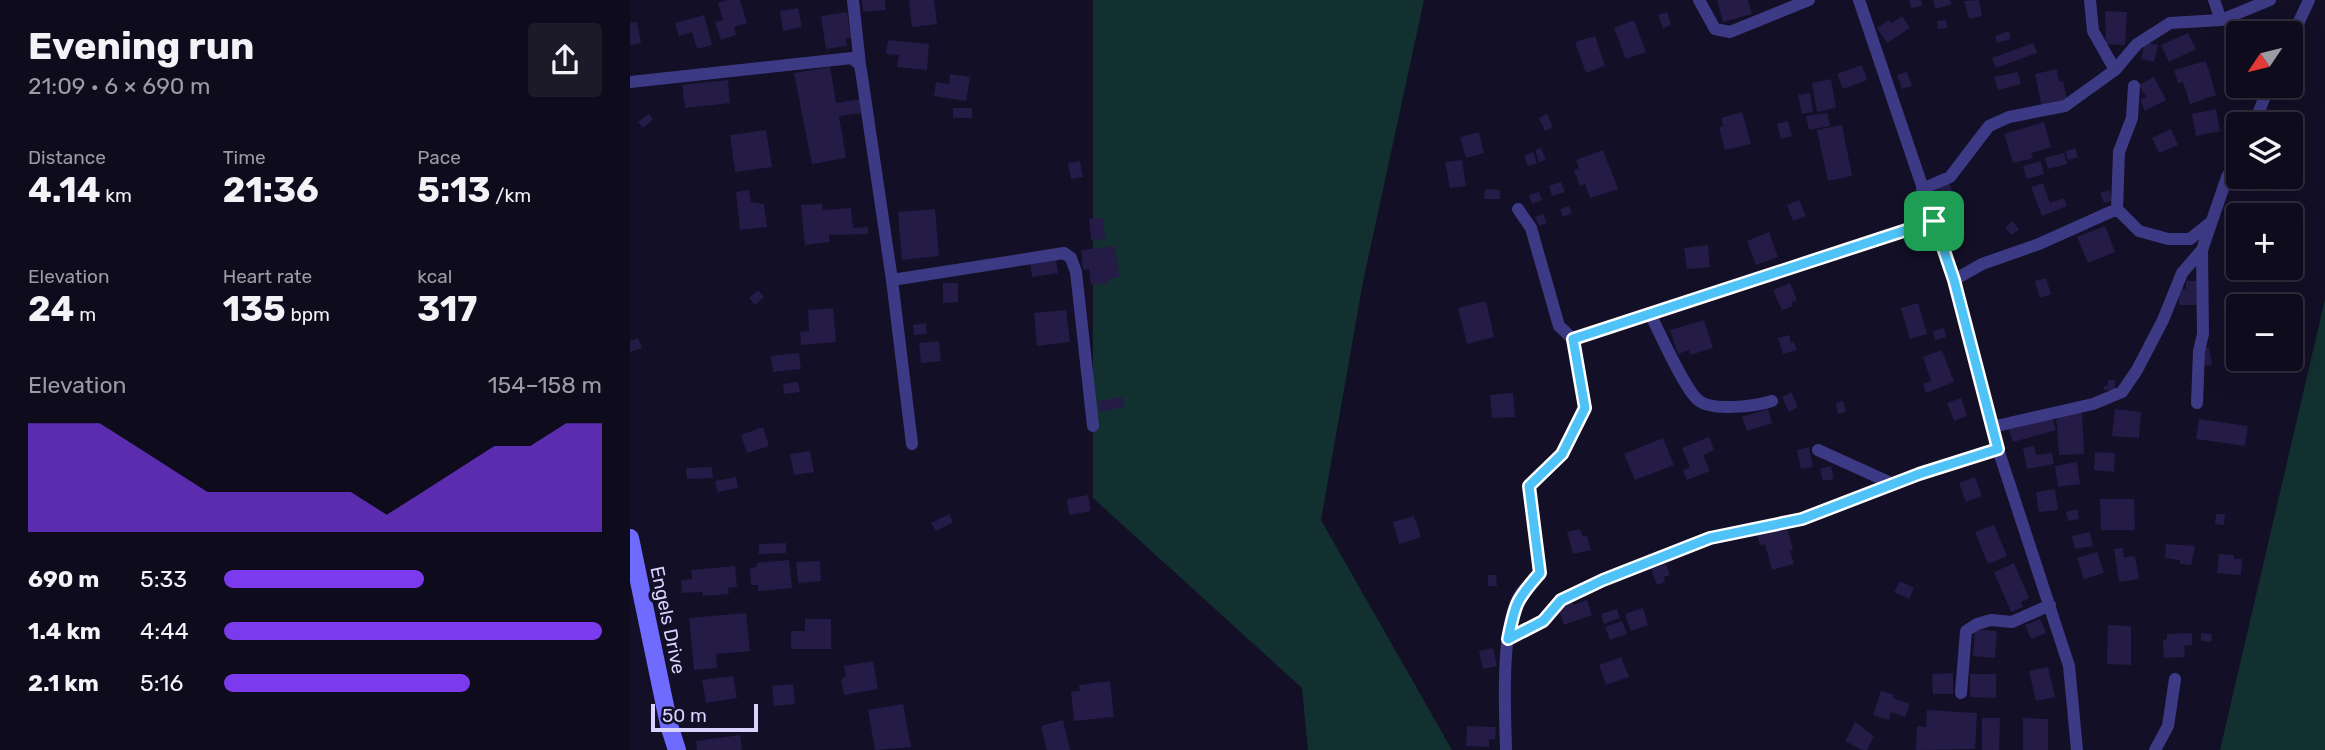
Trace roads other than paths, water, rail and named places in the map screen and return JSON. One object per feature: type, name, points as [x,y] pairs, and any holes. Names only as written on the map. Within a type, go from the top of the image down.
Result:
[{"type":"street","points":[[853,0],[912,444]]},
{"type":"street","points":[[1699,0],[1715,29],[1730,32],[1809,0]]},
{"type":"street","points":[[1859,0],[1954,280],[1998,449],[2069,666],[2077,750]]},
{"type":"street","points":[[2090,0],[2093,31],[2115,71]]},
{"type":"street","points":[[2214,0],[2221,20]]},
{"type":"street","points":[[1922,189],[1950,177],[1989,126],[2010,117],[2065,106],[2115,71],[2137,44],[2170,23],[2221,20],[2270,0]]},
{"type":"street","points":[[2299,21],[2309,0]]},
{"type":"street","points":[[630,82],[852,58],[860,65]]},
{"type":"street","points":[[2134,86],[2132,118],[2119,152],[2117,209],[2139,231],[2168,239],[2190,239],[2210,222]]},
{"type":"street","points":[[2197,403],[2199,351],[2203,334],[2202,250],[2226,180]]},
{"type":"street","points":[[1506,750],[1504,678],[1508,639],[1520,594],[1540,573],[1529,486],[1562,454],[1585,408],[1573,339],[1559,326],[1531,228],[1518,209]]},
{"type":"street","points":[[1954,280],[1982,264],[2039,244],[2117,209]]},
{"type":"street","points":[[1573,339],[1934,221]]},
{"type":"street","points":[[1992,427],[2093,404],[2122,392],[2137,370],[2163,320],[2182,272],[2202,250]]},
{"type":"street","points":[[892,280],[1064,253],[1071,258],[1076,272],[1093,426]]},
{"type":"street","points":[[1650,314],[1697,400],[1707,404],[1753,407],[1772,401]]},
{"type":"street","points":[[1508,639],[1543,621],[1561,600],[1603,580],[1710,538],[1802,519],[1893,484],[1998,449]]},
{"type":"street","points":[[1818,450],[1893,484]]},
{"type":"street","name":"Engels Drive","points":[[630,538],[677,750]]},
{"type":"street","points":[[1961,693],[1966,631],[1991,620],[2012,622],[2050,605]]},
{"type":"street","points":[[2155,750],[2168,726],[2175,679]]}]
